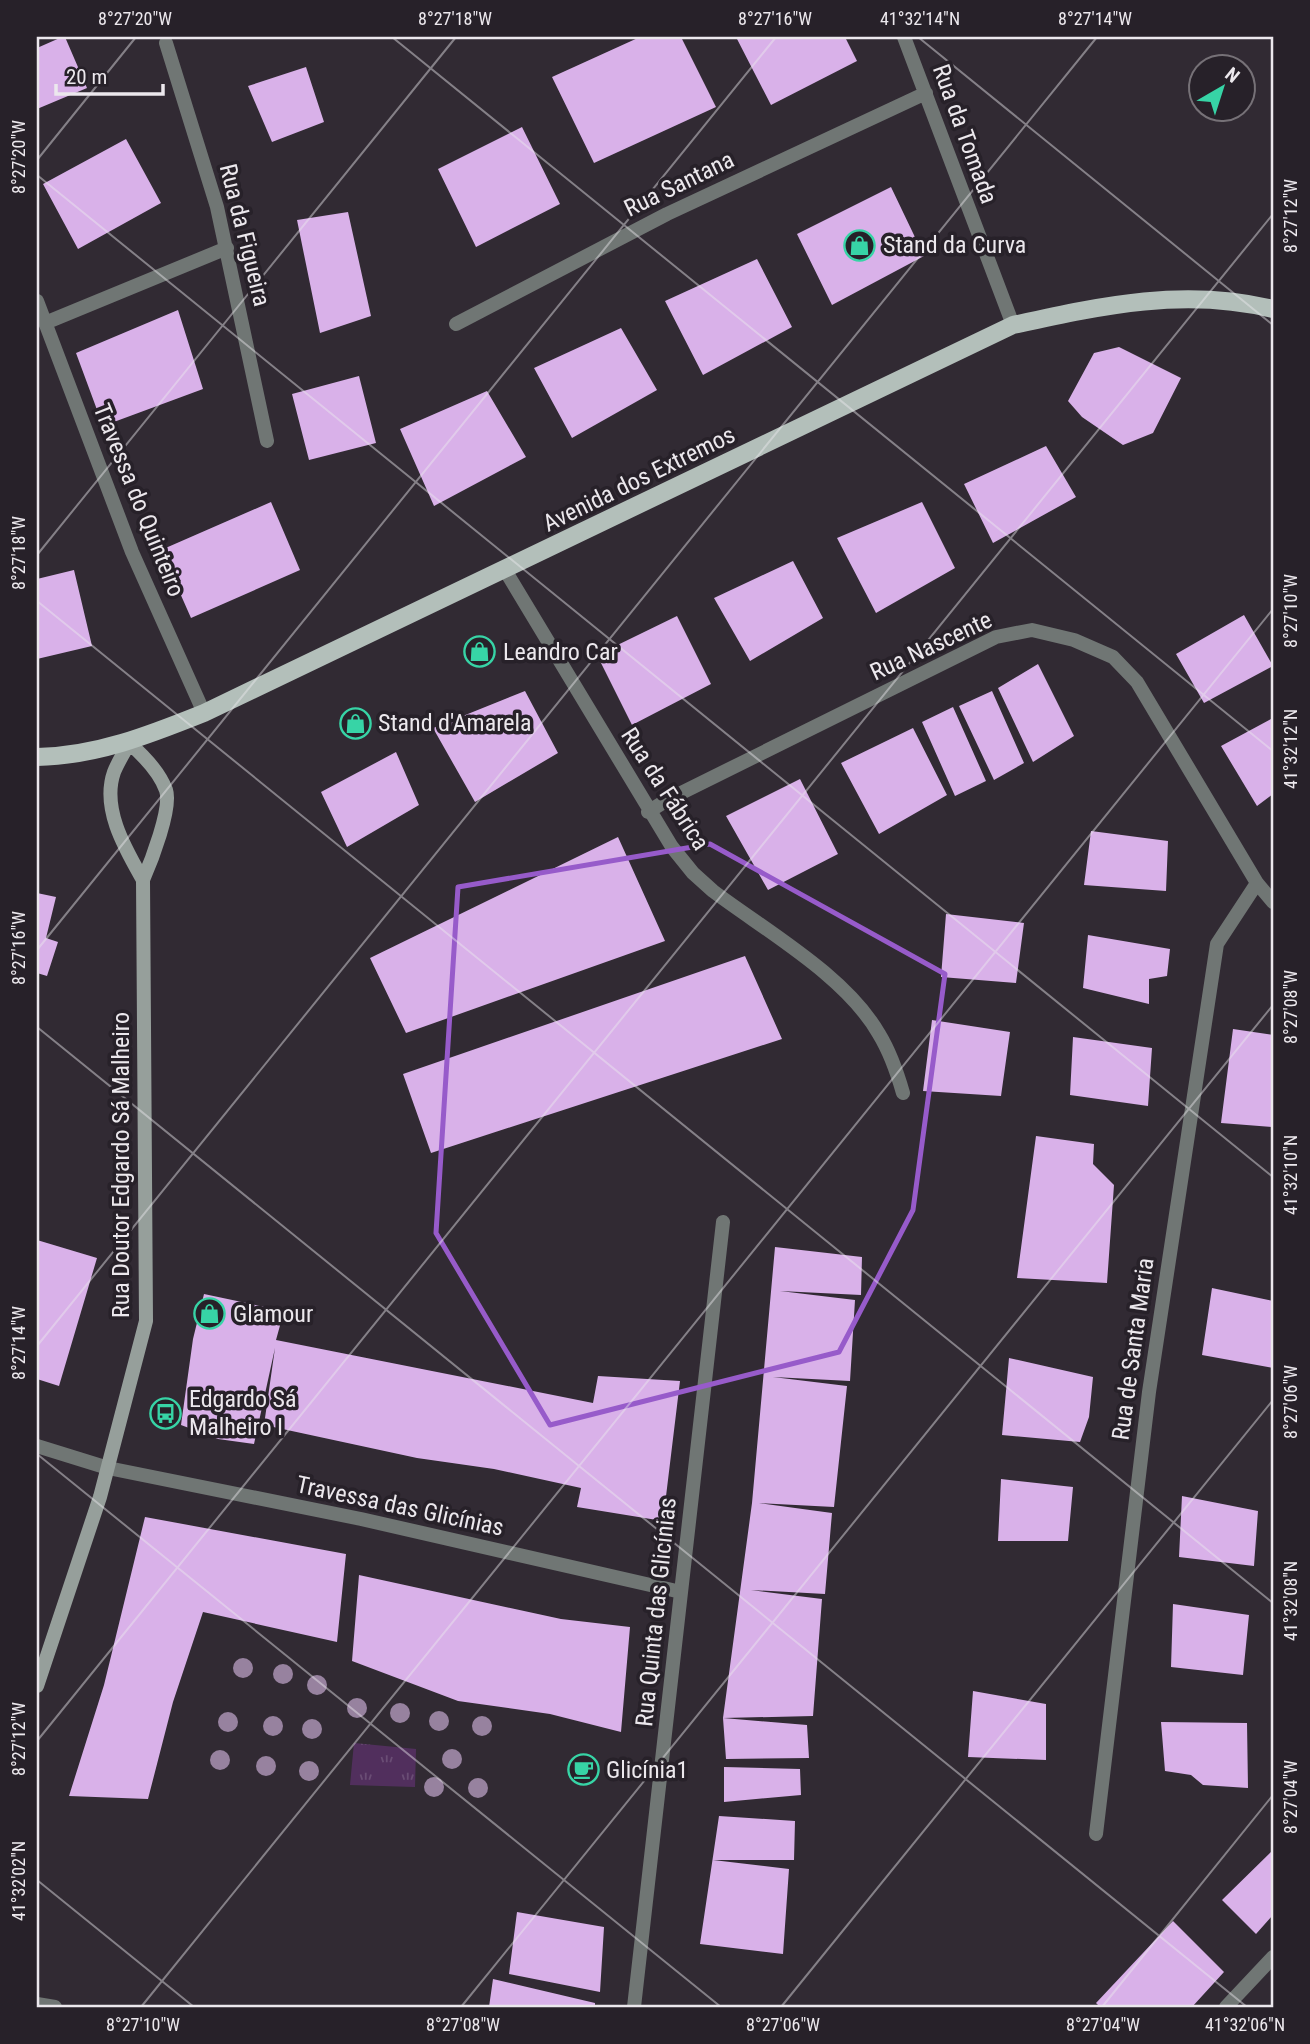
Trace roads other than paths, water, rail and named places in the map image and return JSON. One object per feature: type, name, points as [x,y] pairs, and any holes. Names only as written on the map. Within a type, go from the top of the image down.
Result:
[{"type":"main road","name":"Avenida dos Extremos","points":[[37,757],[63,757],[129,743],[204,713],[1013,325],[1109,303],[1181,297],[1273,309]]},
{"type":"street","name":"Rua da Tomada","points":[[904,37],[1013,325]]},
{"type":"street","name":"Rua da Figueira","points":[[166,43],[227,248],[267,441]]},
{"type":"street","name":"Rua Santana","points":[[456,324],[667,214],[926,93]]},
{"type":"street","points":[[45,323],[227,248]]},
{"type":"street","name":"Travessa do Quinteiro","points":[[37,302],[132,552],[204,713]]},
{"type":"street","name":"Rua da Fábrica","points":[[505,570],[648,812],[693,873],[845,991],[878,1032],[895,1066],[904,1093]]},
{"type":"street","name":"Rua Nascente","points":[[648,812],[996,637],[1032,630],[1074,640],[1113,657],[1137,682],[1257,883],[1273,902]]},
{"type":"street","name":"Rua Doutor Edgardo Sá Malheiro","points":[[37,1686],[108,1468],[146,1321],[144,880],[158,846],[167,793],[149,761],[129,743],[113,775],[113,810],[118,834],[144,880]]},
{"type":"street","name":"Rua de Santa Maria","points":[[1096,1834],[1149,1392],[1217,944],[1257,883]]},
{"type":"street","name":"Rua Quinta das Glicínias","points":[[634,2007],[723,1222]]},
{"type":"street","name":"Travessa das Glicínias","points":[[37,1446],[108,1468],[361,1519],[681,1592]]},
{"type":"street","points":[[1226,2007],[1273,1956]]},
{"type":"street","points":[[37,2004],[55,2007]]},
{"type":"place","name":"Stand da Curva","points":[[860,245]]},
{"type":"place","name":"Leandro Car","points":[[480,652]]},
{"type":"place","name":"Stand d'Amarela","points":[[355,723]]},
{"type":"place","name":"Glamour","points":[[210,1314]]},
{"type":"place","name":"Edgardo Sá Malheiro I","points":[[166,1413]]},
{"type":"place","name":"Glicínia1","points":[[583,1770]]}]
